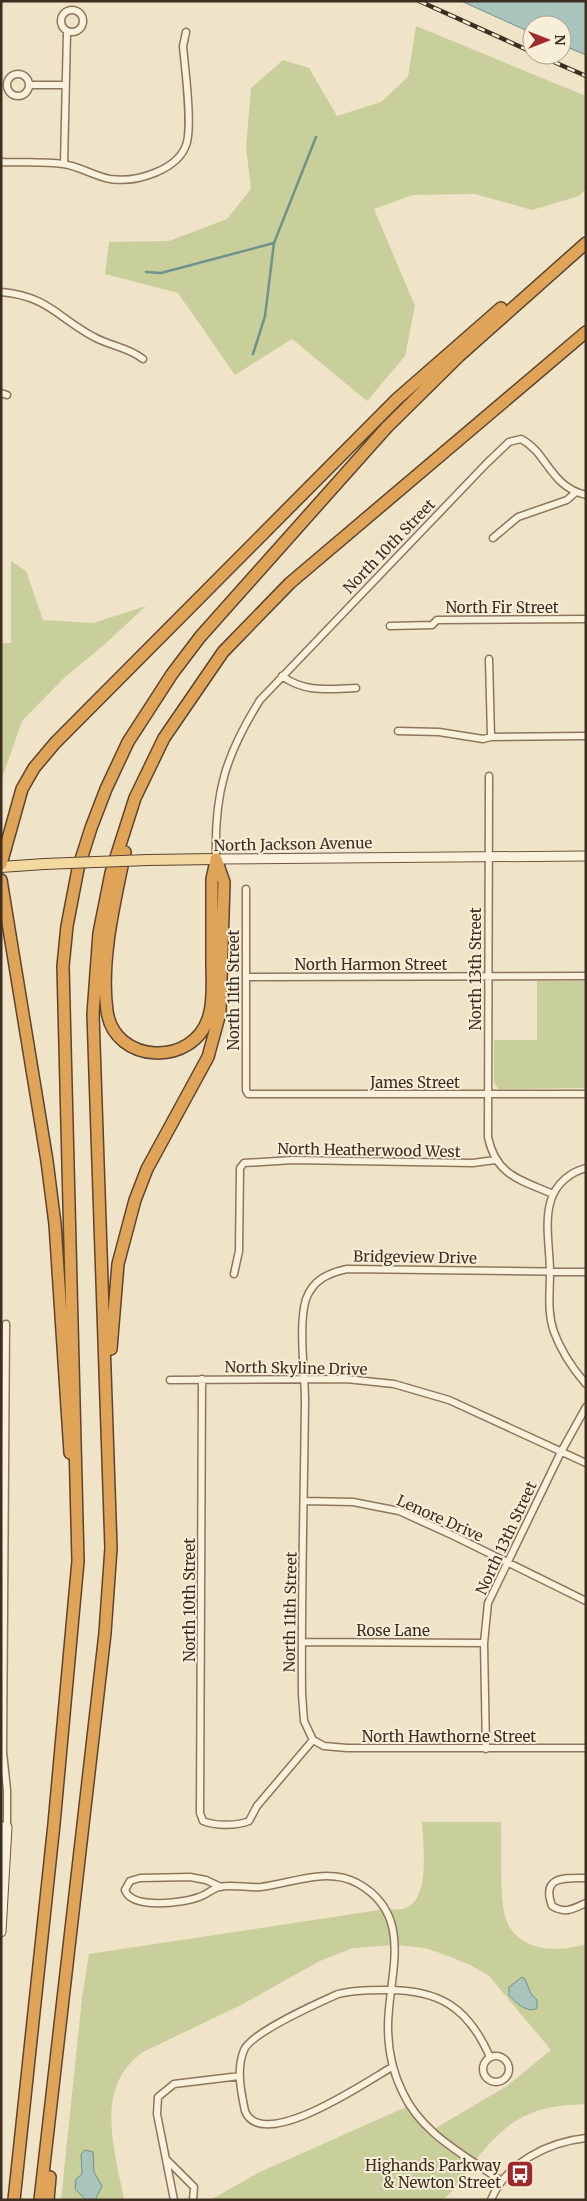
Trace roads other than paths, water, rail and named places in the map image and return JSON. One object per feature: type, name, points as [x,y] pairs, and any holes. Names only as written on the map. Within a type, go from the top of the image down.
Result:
[{"type":"highway","points":[[14,2200],[76,1601],[78,1515],[63,966],[67,926],[78,869],[106,789],[128,742],[153,701],[200,637],[387,427],[460,356],[586,243]]},
{"type":"highway","points":[[1,865],[22,789],[34,768],[56,743],[397,399],[454,347],[514,298],[557,268]]},
{"type":"highway","points":[[40,2200],[105,1633],[111,1548],[93,1014],[100,925],[110,873],[135,798],[164,738],[223,652],[290,583],[586,332]]},
{"type":"highway","points":[[135,798],[110,926],[107,1011],[112,1026],[127,1043],[150,1054],[169,1052],[187,1046],[202,1033],[209,1016],[212,994],[212,879],[216,859]]},
{"type":"highway","points":[[107,1415],[115,1288],[125,1231],[148,1169],[208,1057],[220,1013],[224,882],[216,859]]},
{"type":"highway","points":[[1,880],[47,1161],[59,1271],[73,1522],[68,1670]]},
{"type":"highway","points":[[48,2200],[63,1994]]},
{"type":"main road","name":"North Jackson Avenue","points":[[1,865],[216,859],[586,856]]},
{"type":"main road","points":[[1,1932],[4,1827]]},
{"type":"street","points":[[64,164],[68,32]]},
{"type":"street","points":[[1,162],[64,164],[93,175],[125,180],[161,169],[178,159],[187,144],[189,130],[184,46],[186,32]]},
{"type":"street","points":[[30,85],[65,85]]},
{"type":"street","points":[[1,292],[24,296],[47,305],[92,337],[133,351],[142,359]]},
{"type":"street","name":"North 10th Street","points":[[216,859],[217,809],[226,765],[260,700],[486,464],[509,442],[518,438],[528,444],[561,483],[576,492]]},
{"type":"street","points":[[493,538],[518,516],[561,502],[576,492],[586,495]]},
{"type":"street","name":"North Fir Street","points":[[390,626],[432,625],[438,620],[586,619]]},
{"type":"street","points":[[489,659],[491,737]]},
{"type":"street","points":[[282,676],[294,685],[310,689],[356,688]]},
{"type":"street","points":[[398,731],[439,732],[483,739],[491,737],[586,736]]},
{"type":"street","name":"North 13th Street","points":[[489,776],[487,1095],[488,1137],[495,1160]]},
{"type":"street","name":"North 11th Street","points":[[246,889],[246,1090]]},
{"type":"street","name":"North Harmon Street","points":[[246,978],[586,976]]},
{"type":"street","name":"James Street","points":[[246,1090],[250,1095],[256,1096],[586,1094]]},
{"type":"street","name":"North Heatherwood West","points":[[234,1274],[238,1264],[240,1168],[244,1163],[301,1160],[473,1164],[495,1160]]},
{"type":"street","points":[[495,1160],[514,1177],[553,1194]]},
{"type":"street","points":[[586,1168],[570,1175],[553,1194],[548,1216],[550,1272],[548,1300],[554,1333],[570,1363],[586,1384]]},
{"type":"street","name":"Bridgeview Drive","points":[[305,1378],[304,1307],[310,1290],[327,1274],[347,1269],[364,1268],[586,1272]]},
{"type":"street","points":[[4,1827],[7,1790],[2,1752],[3,1382],[6,1324]]},
{"type":"street","name":"North 11th Street","points":[[305,1378],[303,1714],[313,1740]]},
{"type":"street","name":"North Skyline Drive","points":[[170,1380],[305,1378],[364,1380],[424,1392],[485,1415],[586,1463]]},
{"type":"street","name":"North 10th Street","points":[[202,1379],[200,1814],[203,1821],[216,1823],[249,1821],[257,1806],[313,1740]]},
{"type":"street","name":"North 13th Street","points":[[486,1749],[484,1643],[488,1603],[586,1407]]},
{"type":"street","name":"Lenore Drive","points":[[304,1501],[353,1502],[399,1511],[586,1601]]},
{"type":"street","name":"Rose Lane","points":[[302,1642],[484,1643]]},
{"type":"street","name":"North Hawthorne Street","points":[[313,1740],[324,1746],[347,1748],[586,1748]]},
{"type":"street","points":[[221,1887],[194,1899],[160,1903],[137,1901],[128,1896],[125,1890],[127,1884],[134,1880],[156,1877],[198,1878],[221,1887],[259,1887],[326,1876],[341,1877],[359,1884],[381,1902],[394,1928],[395,1945],[388,2026],[392,2067],[403,2094],[427,2128],[500,2180]]},
{"type":"street","points":[[586,1878],[559,1879],[554,1882],[549,1893],[552,1906],[559,1910],[572,1910],[586,1903]]},
{"type":"street","points":[[392,2067],[297,2119],[274,2124],[257,2123],[247,2115],[240,2076],[241,2061],[246,2046],[265,2031],[338,1994],[357,1990],[419,1992],[454,2005],[473,2024],[490,2057]]},
{"type":"street","points":[[490,2057],[503,2058],[508,2065],[506,2077],[499,2082],[490,2081],[484,2075],[484,2063],[490,2057]]},
{"type":"street","points":[[174,2200],[157,2114],[157,2102],[160,2093],[174,2084],[189,2080],[240,2076]]},
{"type":"street","points":[[491,2200],[500,2180],[539,2151],[568,2140],[586,2138]]},
{"type":"street","points":[[167,2160],[194,2187],[193,2200]]},
{"type":"water","points":[[461,1],[586,1],[586,55],[572,49],[572,15],[522,15],[522,28]]},
{"type":"water","points":[[522,1977],[525,1979],[531,1994],[537,2000],[537,2008],[526,2009],[509,1995],[509,1987]]},
{"type":"water","points":[[85,2150],[93,2152],[94,2172],[102,2186],[95,2200],[86,2200],[75,2189],[76,2179],[82,2174],[81,2154]]},
{"type":"waterway","points":[[253,354],[265,316],[274,243],[316,137]]},
{"type":"waterway","points":[[146,272],[161,273],[274,243]]},
{"type":"railway","points":[[419,1],[522,47]]},
{"type":"railway","points":[[561,65],[586,76]]},
{"type":"place","name":"Highands Parkway & Newton Street","points":[[520,2174]]}]
